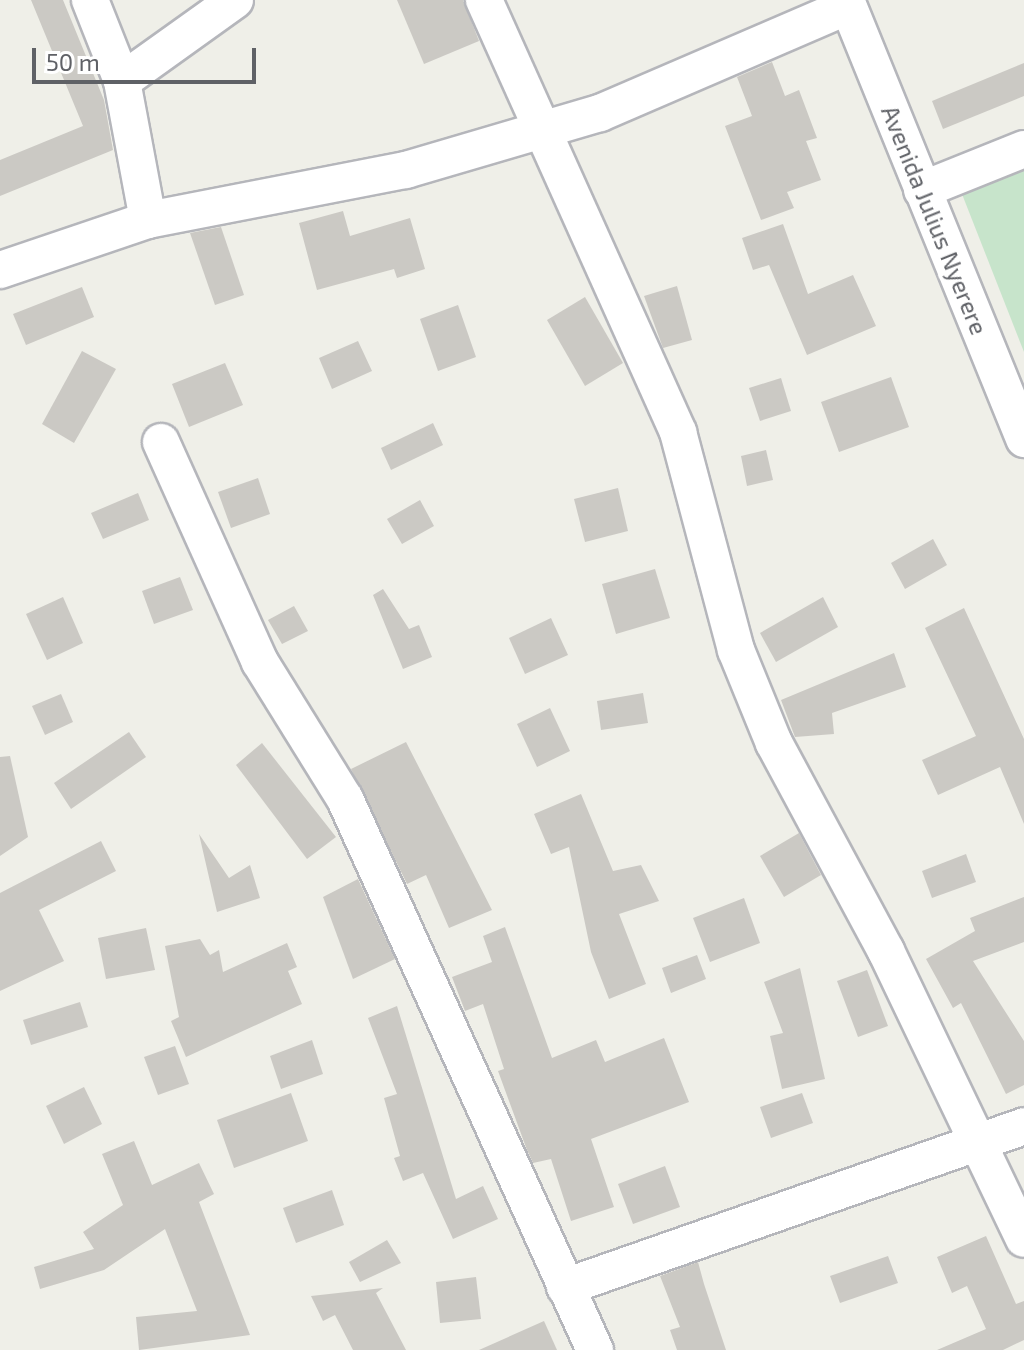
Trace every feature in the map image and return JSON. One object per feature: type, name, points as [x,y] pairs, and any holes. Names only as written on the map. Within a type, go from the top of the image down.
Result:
[{"type":"street","points":[[90,0],[122,81],[148,220]]},
{"type":"street","points":[[122,81],[235,0]]},
{"type":"street","points":[[484,0],[678,432],[736,650],[774,743],[1024,1239]]},
{"type":"street","points":[[0,270],[148,220],[406,170],[543,131],[847,3]]},
{"type":"street","name":"Avenida Julius Nyerere","points":[[847,3],[1024,439]]},
{"type":"street","points":[[922,190],[1024,149]]},
{"type":"street","points":[[161,442],[260,662],[345,799],[595,1350]]},
{"type":"street","points":[[565,1287],[1024,1126]]},
{"type":"green space","points":[[1024,162],[1024,352],[960,189]]},
{"type":"building","points":[[31,0],[63,0],[104,100],[113,150],[0,196],[0,160],[83,126]]},
{"type":"building","points":[[397,0],[463,0],[479,41],[424,64]]},
{"type":"building","points":[[772,62],[785,96],[799,90],[817,138],[806,141],[821,180],[787,192],[794,208],[761,220],[725,126],[752,116],[737,77]]},
{"type":"building","points":[[1024,63],[1024,96],[943,129],[932,101]]},
{"type":"building","points":[[343,211],[350,236],[410,218],[425,269],[397,278],[394,269],[317,290],[299,223]]},
{"type":"building","points":[[783,224],[808,294],[853,275],[876,326],[807,355],[769,265],[753,270],[742,238]]},
{"type":"building","points":[[221,227],[244,295],[215,305],[190,233]]},
{"type":"building","points":[[677,286],[692,340],[663,348],[644,296]]},
{"type":"building","points":[[82,287],[94,317],[26,345],[13,314]]},
{"type":"building","points":[[585,297],[623,363],[585,386],[547,320]]},
{"type":"building","points":[[458,305],[476,357],[438,371],[420,319]]},
{"type":"building","points":[[358,341],[372,371],[332,389],[319,358]]},
{"type":"building","points":[[82,351],[116,369],[74,443],[42,424]]},
{"type":"building","points":[[225,363],[243,405],[189,427],[172,384]]},
{"type":"building","points":[[891,377],[909,427],[839,452],[821,402]]},
{"type":"building","points":[[781,378],[791,411],[760,421],[749,388]]},
{"type":"building","points":[[433,423],[443,445],[391,470],[381,448]]},
{"type":"building","points":[[766,450],[773,480],[747,486],[741,456]]},
{"type":"building","points":[[258,478],[270,514],[231,528],[218,492]]},
{"type":"building","points":[[618,488],[628,531],[585,542],[574,499]]},
{"type":"building","points":[[138,493],[149,520],[103,539],[91,513]]},
{"type":"building","points":[[420,500],[434,526],[402,544],[387,519]]},
{"type":"building","points":[[933,539],[947,565],[905,589],[891,563]]},
{"type":"building","points":[[655,569],[670,618],[616,634],[602,584]]},
{"type":"building","points":[[180,577],[193,610],[154,624],[142,591]]},
{"type":"building","points":[[383,589],[409,629],[419,625],[432,657],[403,669],[373,595]]},
{"type":"building","points":[[63,597],[83,643],[47,660],[26,614]]},
{"type":"building","points":[[823,597],[838,627],[776,662],[760,633]]},
{"type":"building","points":[[294,606],[308,631],[282,644],[268,620]]},
{"type":"building","points":[[964,608],[1024,739],[1024,824],[1000,767],[938,795],[922,760],[976,736],[925,628]]},
{"type":"building","points":[[551,618],[568,655],[525,674],[509,638]]},
{"type":"building","points":[[894,653],[906,687],[832,713],[834,734],[795,737],[781,700]]},
{"type":"building","points":[[643,693],[648,723],[601,730],[597,701]]},
{"type":"building","points":[[61,694],[73,722],[45,735],[32,706]]},
{"type":"building","points":[[550,708],[570,751],[537,767],[517,724]]},
{"type":"building","points":[[129,732],[146,757],[71,809],[54,783]]},
{"type":"building","points":[[406,742],[492,910],[449,928],[426,875],[407,884],[351,769]]},
{"type":"building","points":[[262,743],[336,837],[307,859],[236,765]]},
{"type":"building","points":[[10,756],[28,837],[0,856],[0,757]]},
{"type":"building","points":[[581,794],[613,871],[641,865],[659,901],[619,914],[646,984],[609,999],[591,952],[569,847],[551,854],[534,814]]},
{"type":"building","points":[[799,833],[821,875],[784,897],[760,856]]},
{"type":"building","points":[[199,834],[229,878],[250,865],[260,898],[217,912]]},
{"type":"building","points":[[101,841],[116,871],[39,910],[64,961],[0,991],[0,893]]},
{"type":"building","points":[[966,854],[976,882],[932,898],[922,871]]},
{"type":"building","points":[[358,879],[395,959],[353,979],[323,897]]},
{"type":"building","points":[[1024,897],[1024,942],[973,961],[1024,1041],[1024,1085],[1006,1094],[961,1003],[953,1008],[926,959],[975,931],[970,918]]},
{"type":"building","points":[[744,898],[760,943],[710,962],[693,918]]},
{"type":"building","points":[[505,927],[552,1058],[596,1040],[605,1062],[664,1038],[689,1102],[591,1139],[614,1207],[571,1221],[551,1159],[533,1163],[527,1150],[498,1071],[504,1069],[483,1004],[465,1011],[452,977],[492,962],[483,936]]},
{"type":"building","points":[[146,928],[155,970],[106,979],[98,938]]},
{"type":"building","points":[[200,939],[210,955],[219,950],[223,972],[287,943],[297,967],[288,971],[302,1004],[186,1057],[171,1021],[179,1017],[165,946]]},
{"type":"building","points":[[697,955],[706,979],[671,993],[662,968]]},
{"type":"building","points":[[800,968],[825,1079],[782,1089],[770,1036],[783,1033],[764,982]]},
{"type":"building","points":[[867,970],[888,1026],[858,1037],[837,981]]},
{"type":"building","points":[[80,1002],[88,1027],[31,1045],[23,1020]]},
{"type":"building","points":[[397,1006],[456,1199],[483,1186],[498,1219],[453,1239],[423,1173],[403,1181],[394,1158],[400,1156],[384,1098],[397,1094],[368,1018]]},
{"type":"building","points":[[312,1040],[323,1074],[281,1089],[270,1056]]},
{"type":"building","points":[[175,1046],[189,1084],[158,1095],[144,1057]]},
{"type":"building","points":[[84,1087],[102,1124],[64,1144],[46,1106]]},
{"type":"building","points":[[291,1093],[308,1141],[234,1168],[217,1120]]},
{"type":"building","points":[[802,1093],[813,1123],[771,1138],[760,1107]]},
{"type":"building","points":[[134,1141],[152,1185],[199,1163],[214,1194],[199,1202],[250,1335],[139,1350],[136,1317],[197,1311],[165,1229],[104,1270],[40,1289],[34,1267],[94,1249],[83,1232],[123,1205],[102,1154]]},
{"type":"building","points":[[665,1166],[680,1207],[633,1224],[618,1184]]},
{"type":"building","points":[[332,1190],[344,1225],[296,1243],[283,1208]]},
{"type":"building","points":[[986,1236],[1016,1304],[1024,1301],[1024,1340],[1003,1350],[937,1350],[986,1329],[967,1286],[952,1293],[937,1257]]},
{"type":"building","points":[[387,1240],[401,1263],[360,1282],[349,1262]]},
{"type":"building","points":[[888,1256],[898,1283],[840,1303],[830,1276]]},
{"type":"building","points":[[698,1262],[726,1350],[677,1350],[670,1330],[680,1327],[660,1276]]},
{"type":"building","points":[[476,1277],[481,1319],[440,1323],[436,1282]]},
{"type":"building","points":[[383,1288],[376,1293],[406,1350],[353,1350],[335,1315],[323,1321],[311,1296]]},
{"type":"building","points":[[544,1321],[557,1350],[479,1350]]}]
